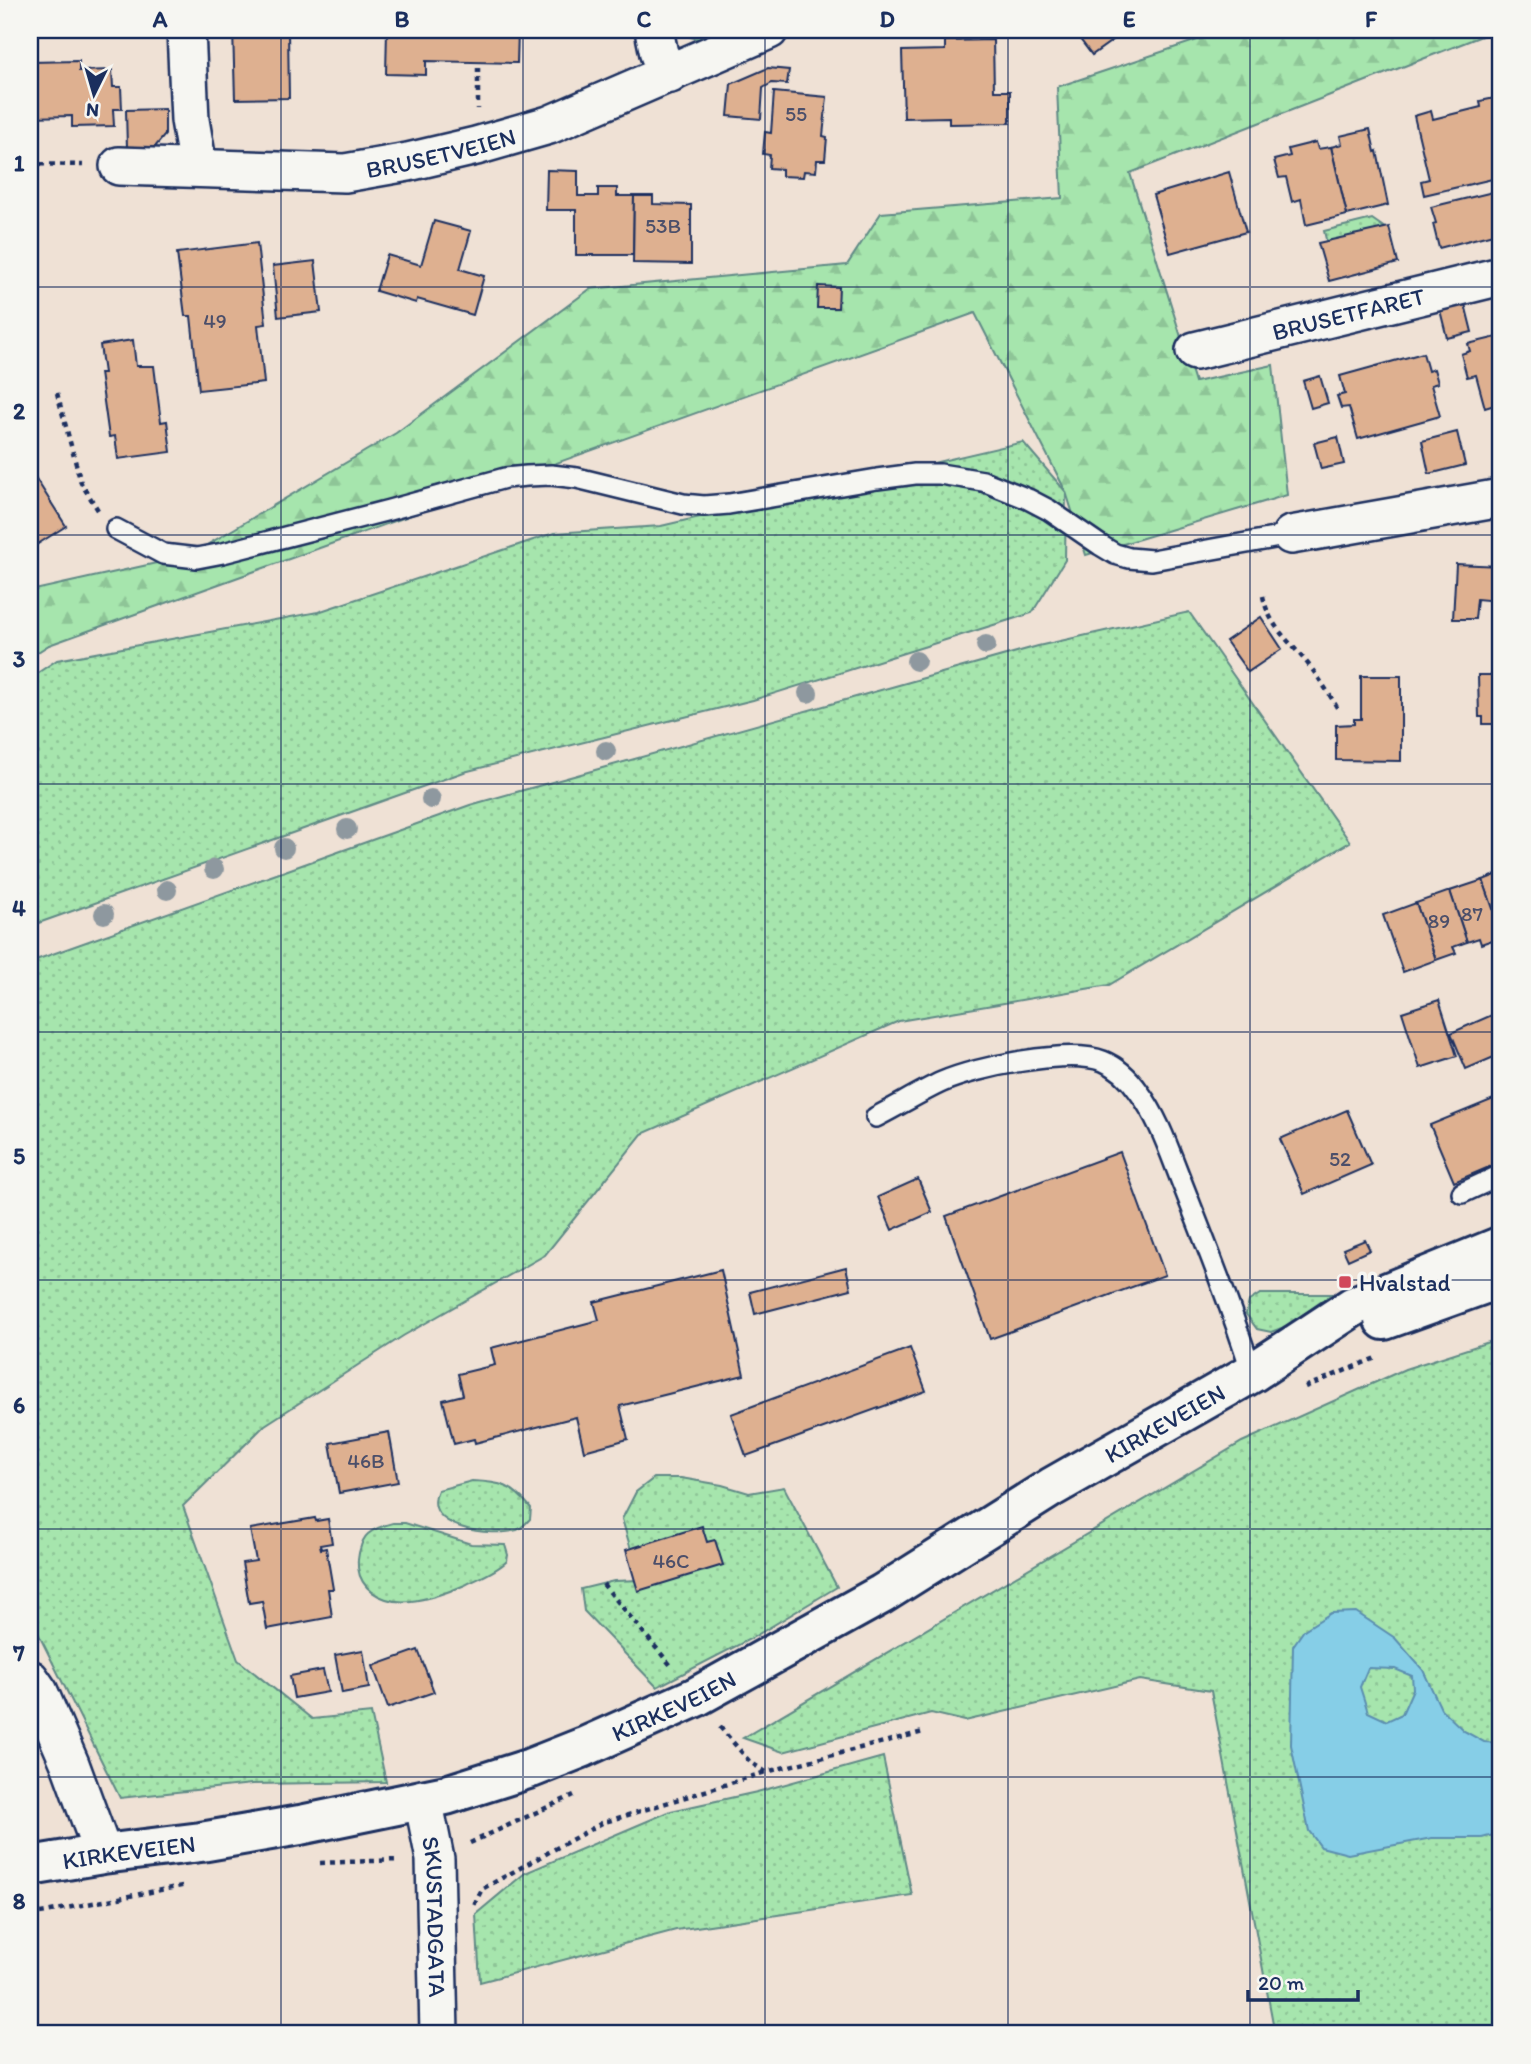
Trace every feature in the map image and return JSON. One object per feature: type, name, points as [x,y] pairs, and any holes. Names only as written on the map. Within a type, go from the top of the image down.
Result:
[{"type":"main road","name":"KIRKEVEIEN","points":[[30,1866],[201,1842],[423,1800],[478,1786],[531,1768],[616,1733],[696,1697],[882,1594],[1052,1487],[1252,1373],[1353,1306],[1501,1246]]},
{"type":"main road","name":"KIRKEVEIEN","points":[[1252,1373],[1501,1278]]},
{"type":"street","points":[[186,30],[190,120],[198,167]]},
{"type":"street","points":[[654,30],[659,54],[670,74]]},
{"type":"street","name":"BRUSETVEIEN","points":[[119,166],[345,173],[408,162],[549,125],[769,30]]},
{"type":"street","name":"BRUSETFARET","points":[[1195,351],[1501,276]]},
{"type":"street","points":[[1291,535],[1501,498]]},
{"type":"street","points":[[30,1679],[39,1692],[70,1764],[103,1854]]},
{"type":"street","name":"SKUSTADGATA","points":[[423,1800],[435,1859],[439,2034]]},
{"type":"lane","points":[[116,530],[163,554],[197,558],[364,517],[505,478],[551,475],[577,478],[663,500],[704,506],[877,479],[940,474],[983,481],[1028,499],[1100,545],[1129,558],[1152,560],[1291,535]]},
{"type":"lane","points":[[876,1117],[944,1082],[986,1069],[1062,1056],[1085,1056],[1104,1062],[1123,1073],[1140,1092],[1160,1128],[1232,1310],[1252,1373]]},
{"type":"lane","points":[[1462,1193],[1501,1175]]},
{"type":"path","points":[[30,164],[119,166]]},
{"type":"path","points":[[57,393],[81,483],[98,510],[116,530]]},
{"type":"path","points":[[1263,596],[1266,611],[1278,630],[1323,683],[1339,711]]},
{"type":"path","points":[[603,1584],[750,1762],[766,1772]]},
{"type":"path","points":[[469,1914],[482,1889],[602,1823],[766,1772],[923,1732]]},
{"type":"path","points":[[310,1863],[435,1859]]},
{"type":"path","points":[[30,1915],[197,1883]]},
{"type":"green space","points":[[677,30],[729,30],[697,39]]},
{"type":"green space","points":[[1227,30],[1497,30],[1130,173],[1195,382],[1273,365],[1287,495],[1086,555],[1066,492],[975,313],[49,645],[30,657],[30,591],[188,556],[396,433],[590,289],[847,265],[881,213],[1062,198],[1057,87]]},
{"type":"green space","points":[[1372,219],[1385,228],[1394,263],[1335,277],[1324,231]]},
{"type":"green space","points":[[1023,442],[1066,492],[1065,560],[1032,613],[753,700],[464,772],[30,926],[30,678],[57,660],[318,612],[554,533],[661,526]]},
{"type":"green space","points":[[1189,612],[1350,842],[1109,985],[899,1021],[642,1134],[545,1255],[403,1336],[265,1425],[183,1506],[238,1660],[312,1719],[371,1713],[386,1782],[252,1784],[120,1798],[37,1631],[30,1627],[30,962],[470,805],[1038,646]]},
{"type":"green space","points":[[1260,1294],[1332,1294],[1287,1326],[1271,1332],[1257,1329],[1246,1314],[1249,1301]]},
{"type":"green space","points":[[1501,1338],[1501,2034],[1275,2034],[1211,1691],[1140,1680],[965,1721],[931,1713],[783,1752],[743,1738],[1242,1442],[1405,1369]]},
{"type":"green space","points":[[654,1478],[681,1478],[749,1493],[784,1487],[837,1587],[752,1638],[657,1687],[584,1611],[581,1589],[614,1581],[640,1580],[622,1519],[636,1492]]},
{"type":"green space","points":[[472,1481],[506,1486],[531,1508],[530,1519],[519,1529],[506,1532],[476,1531],[448,1522],[439,1514],[435,1503],[438,1490]]},
{"type":"green space","points":[[393,1523],[405,1523],[471,1544],[505,1545],[507,1561],[465,1585],[437,1595],[405,1601],[386,1599],[372,1592],[363,1582],[358,1561],[366,1536],[377,1528]]},
{"type":"green space","points":[[883,1757],[912,1895],[676,1930],[480,1982],[476,1914],[525,1873],[671,1811],[757,1792]]},
{"type":"water","points":[[1356,1612],[1395,1638],[1423,1670],[1441,1709],[1464,1731],[1484,1742],[1501,1743],[1501,1833],[1482,1838],[1432,1838],[1348,1854],[1321,1847],[1309,1831],[1291,1745],[1293,1646],[1304,1630],[1331,1613]],"holes":[[[1368,1668],[1395,1669],[1412,1676],[1413,1689],[1402,1714],[1387,1721],[1368,1712],[1360,1687]]]},
{"type":"building","points":[[233,30],[288,30],[289,98],[235,99]]},
{"type":"building","points":[[387,30],[518,30],[517,63],[426,61],[426,75],[386,74]]},
{"type":"building","points":[[1073,30],[1127,30],[1092,55]]},
{"type":"building","points":[[993,40],[994,91],[1010,91],[1010,123],[949,124],[949,117],[904,118],[902,51],[945,50],[945,41]]},
{"type":"building","points":[[79,61],[79,71],[112,70],[113,87],[121,87],[122,109],[113,109],[114,126],[72,127],[72,116],[30,117],[30,62]]},
{"type":"building","points":[[768,68],[789,70],[787,84],[772,83],[763,88],[761,119],[728,116],[731,84]]},
{"type":"building","points":[[774,92],[827,97],[823,136],[827,137],[825,160],[817,160],[816,172],[804,171],[803,177],[782,176],[782,169],[769,168],[770,155],[763,154],[765,132],[771,133]]},
{"type":"building","points":[[1495,98],[1501,123],[1501,177],[1424,195],[1421,181],[1429,179],[1414,116],[1431,111],[1433,119],[1481,107],[1480,101]]},
{"type":"building","points":[[165,109],[165,135],[155,147],[127,148],[126,110]]},
{"type":"building","points":[[1370,129],[1388,205],[1347,215],[1331,147],[1342,144],[1340,136]]},
{"type":"building","points":[[1316,142],[1318,149],[1331,147],[1347,215],[1306,225],[1301,199],[1292,202],[1286,177],[1279,178],[1274,160],[1290,156],[1288,149]]},
{"type":"building","points":[[547,170],[578,171],[578,196],[598,196],[598,188],[617,188],[617,196],[634,196],[633,255],[576,255],[576,210],[546,210]]},
{"type":"building","points":[[1229,172],[1246,232],[1170,253],[1153,195]]},
{"type":"building","points":[[1501,190],[1501,232],[1439,248],[1431,207]]},
{"type":"building","points":[[634,196],[653,196],[653,204],[691,205],[691,264],[633,263]]},
{"type":"building","points":[[434,221],[471,231],[460,269],[484,276],[473,315],[376,291],[387,255],[421,265]]},
{"type":"building","points":[[1389,227],[1398,263],[1329,281],[1318,243]]},
{"type":"building","points":[[257,243],[266,324],[258,325],[264,383],[199,390],[191,316],[185,316],[177,253]]},
{"type":"building","points":[[315,261],[321,312],[278,317],[273,266]]},
{"type":"building","points":[[818,286],[839,287],[838,308],[817,308]]},
{"type":"building","points":[[1464,300],[1472,332],[1447,338],[1439,306]]},
{"type":"building","points":[[1501,336],[1501,403],[1485,408],[1476,375],[1467,377],[1461,354],[1470,351],[1468,344]]},
{"type":"building","points":[[133,340],[136,366],[154,366],[161,422],[167,421],[171,452],[118,459],[115,436],[109,437],[100,373],[104,373],[100,345]]},
{"type":"building","points":[[1423,353],[1428,371],[1434,369],[1438,383],[1431,385],[1440,416],[1358,439],[1349,407],[1341,408],[1337,396],[1345,394],[1340,376]]},
{"type":"building","points":[[1320,376],[1328,403],[1311,408],[1303,381]]},
{"type":"building","points":[[1457,432],[1465,465],[1429,474],[1422,441]]},
{"type":"building","points":[[1338,437],[1344,464],[1321,469],[1314,443]]},
{"type":"building","points":[[33,474],[66,526],[30,549],[30,476]]},
{"type":"building","points":[[1456,564],[1500,566],[1498,601],[1477,599],[1475,619],[1453,619]]},
{"type":"building","points":[[1261,617],[1282,649],[1248,672],[1226,641]]},
{"type":"building","points":[[1501,631],[1501,717],[1498,717],[1498,724],[1483,724],[1483,717],[1479,717],[1478,675],[1495,675],[1495,632]]},
{"type":"building","points":[[1361,676],[1401,676],[1401,761],[1336,760],[1336,725],[1354,724],[1354,719],[1361,719]]},
{"type":"building","points":[[1501,873],[1501,932],[1483,880]]},
{"type":"building","points":[[1483,880],[1501,937],[1481,944],[1479,938],[1467,942],[1450,891]]},
{"type":"building","points":[[1450,891],[1467,942],[1453,947],[1456,953],[1436,960],[1416,903]]},
{"type":"building","points":[[1416,903],[1436,960],[1403,972],[1383,915]]},
{"type":"building","points":[[1439,1000],[1457,1056],[1420,1068],[1402,1012]]},
{"type":"building","points":[[1501,1011],[1501,1054],[1466,1069],[1451,1033]]},
{"type":"building","points":[[1501,1096],[1501,1162],[1454,1182],[1430,1125]]},
{"type":"building","points":[[1347,1110],[1371,1165],[1304,1194],[1280,1139]]},
{"type":"building","points":[[1120,1152],[1165,1275],[990,1339],[946,1216]]},
{"type":"building","points":[[918,1179],[932,1212],[892,1230],[878,1197]]},
{"type":"building","points":[[1365,1240],[1370,1250],[1348,1260],[1343,1249]]},
{"type":"building","points":[[846,1267],[851,1289],[755,1314],[750,1292]]},
{"type":"building","points":[[721,1270],[744,1375],[620,1406],[628,1439],[584,1451],[576,1417],[475,1443],[474,1439],[454,1444],[443,1400],[463,1395],[458,1374],[495,1365],[491,1348],[599,1320],[594,1302]]},
{"type":"building","points":[[910,1348],[926,1391],[746,1456],[731,1414]]},
{"type":"building","points":[[389,1432],[398,1482],[339,1493],[330,1443]]},
{"type":"building","points":[[315,1518],[316,1521],[328,1519],[332,1543],[320,1545],[321,1549],[326,1548],[333,1589],[328,1589],[332,1617],[267,1629],[262,1601],[249,1603],[242,1563],[256,1561],[250,1529]]},
{"type":"building","points":[[702,1526],[707,1542],[715,1540],[723,1565],[638,1591],[626,1550]]},
{"type":"building","points":[[363,1650],[369,1688],[342,1693],[335,1655]]},
{"type":"building","points":[[418,1650],[434,1692],[388,1708],[373,1666]]},
{"type":"building","points":[[323,1670],[328,1692],[294,1698],[290,1676]]},
{"type":"place","name":"Hvalstad","points":[[1345,1282]]}]
